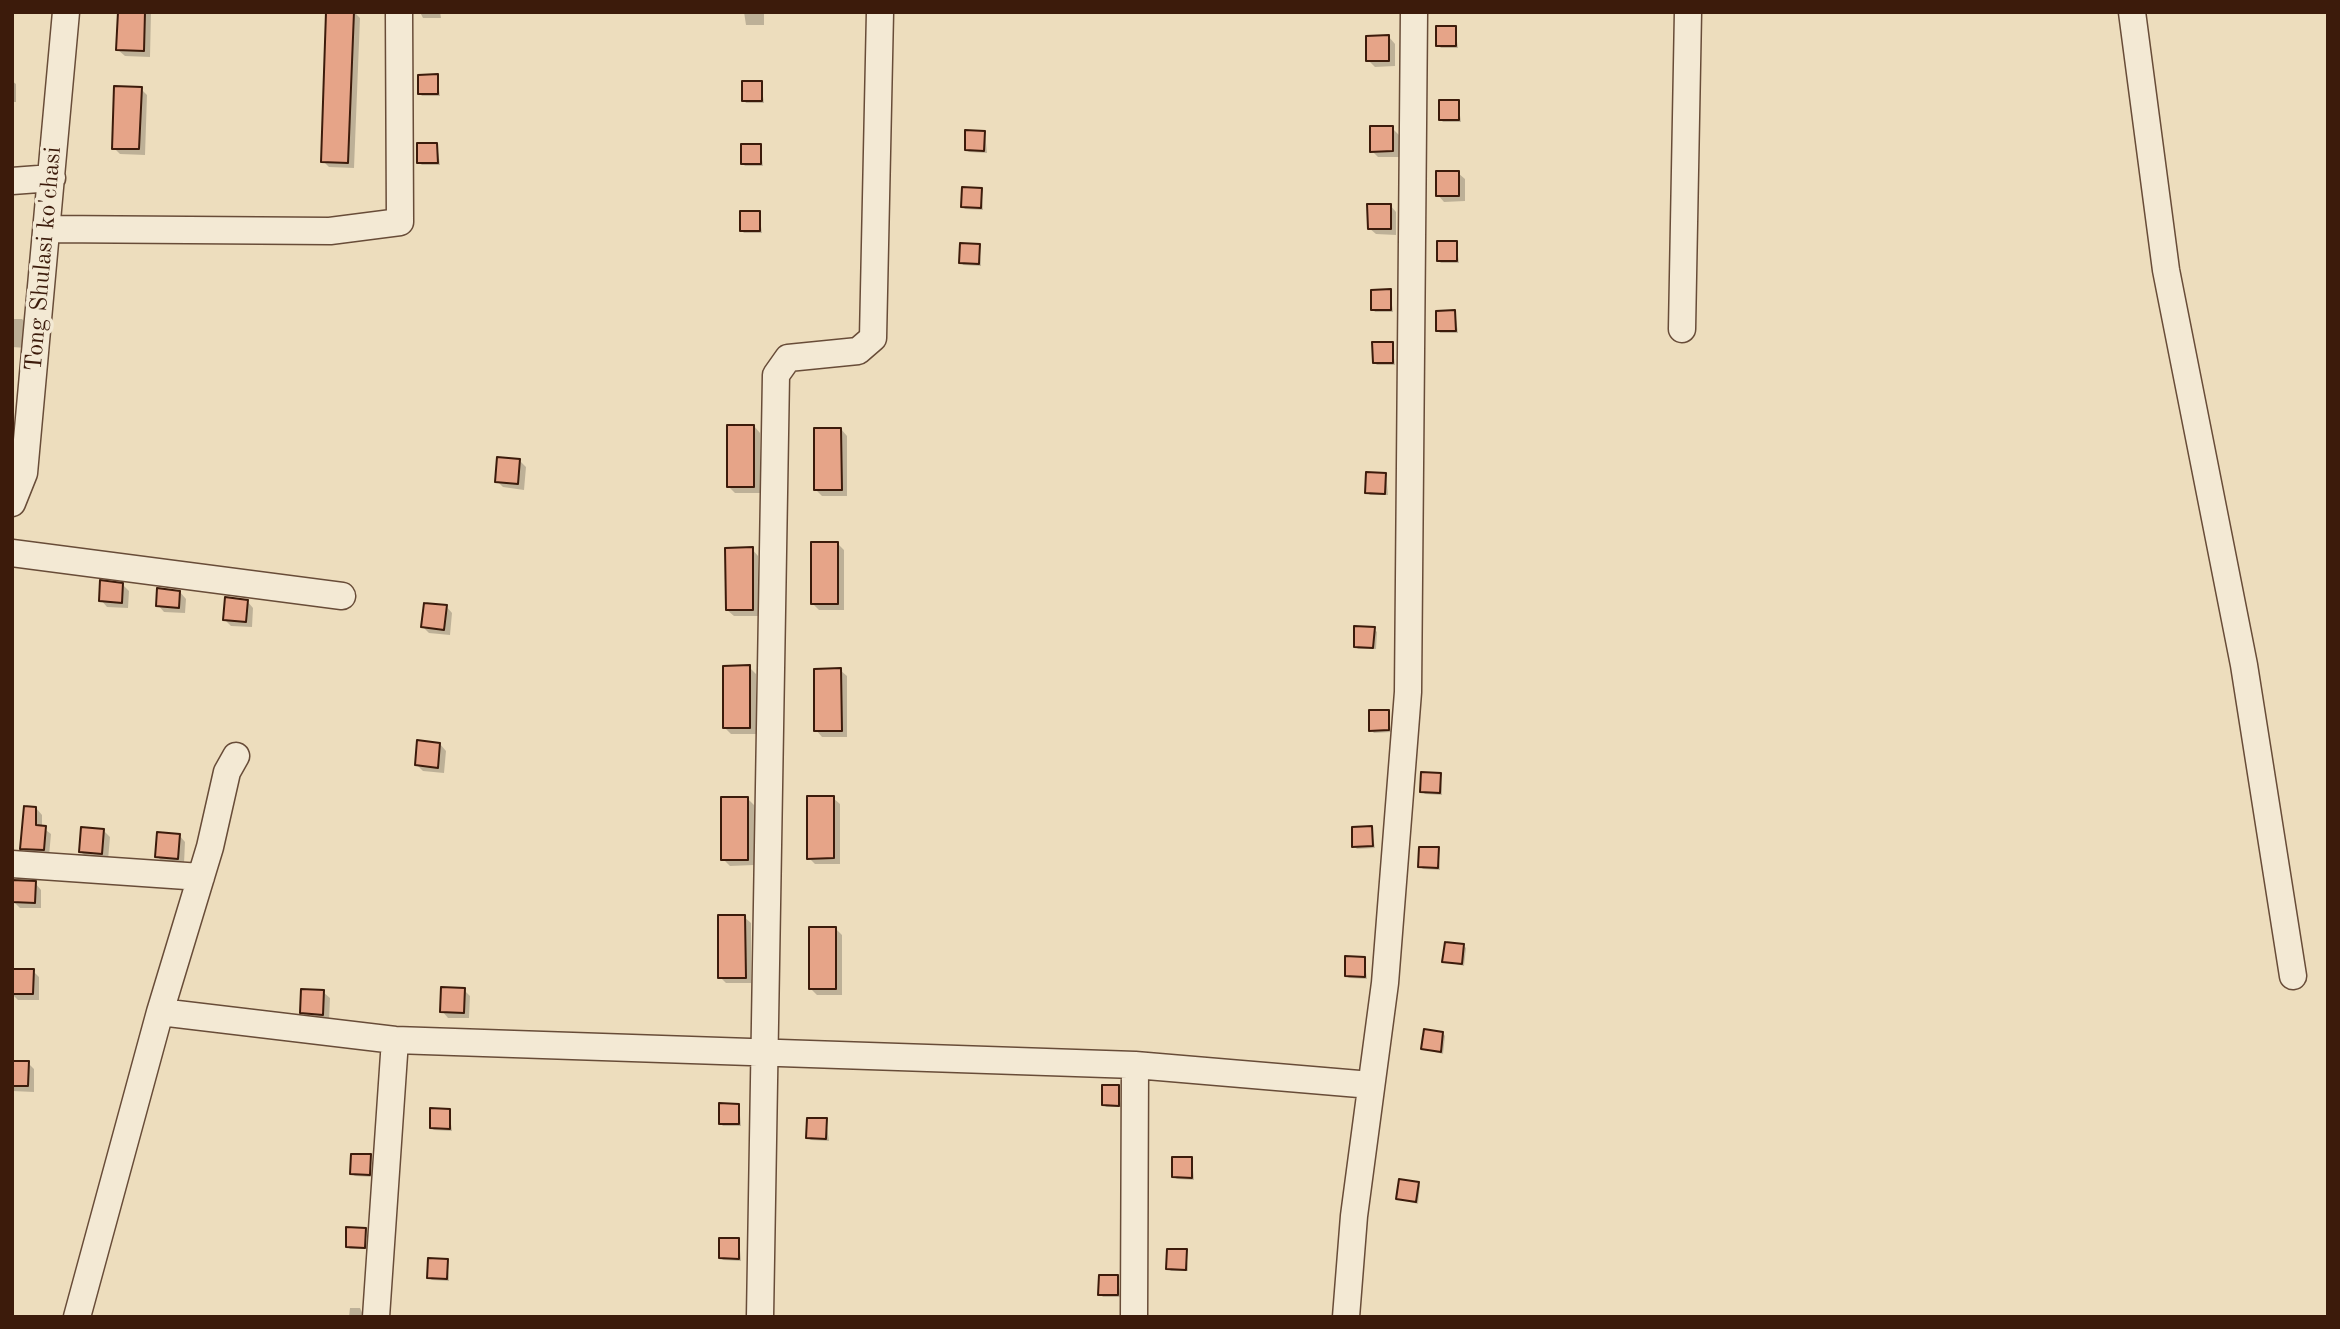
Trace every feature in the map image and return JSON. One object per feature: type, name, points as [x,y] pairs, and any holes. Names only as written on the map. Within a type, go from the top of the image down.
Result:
[{"type":"street","name":"Tong Shulasi ko'chasi","points":[[12,503],[24,473],[66,12]]},
{"type":"street","points":[[47,229],[330,231],[400,222],[399,12]]},
{"type":"street","points":[[760,1317],[776,375],[788,358],[858,351],[873,338],[880,12]]},
{"type":"street","points":[[1346,1317],[1385,983],[1408,692],[1414,12]]},
{"type":"street","points":[[1682,329],[1688,12]]},
{"type":"street","points":[[2132,12],[2166,270],[2244,665],[2293,976]]},
{"type":"street","points":[[12,181],[52,178]]},
{"type":"street","points":[[12,553],[342,596]]},
{"type":"street","points":[[77,1317],[160,1012],[201,877],[227,772],[236,756]]},
{"type":"street","points":[[12,864],[201,877]]},
{"type":"street","points":[[160,1012],[395,1040],[1135,1065],[1371,1085]]},
{"type":"street","points":[[376,1317],[395,1040]]},
{"type":"street","points":[[1134,1317],[1135,1065]]},
{"type":"building","points":[[118,12],[145,12],[144,51],[116,50]]},
{"type":"building","points":[[326,12],[354,12],[348,163],[321,162]]},
{"type":"building","points":[[1436,26],[1456,26],[1456,46],[1436,46]]},
{"type":"building","points":[[1389,35],[1389,61],[1366,61],[1366,36]]},
{"type":"building","points":[[438,74],[438,94],[418,94],[418,75]]},
{"type":"building","points":[[742,81],[762,81],[762,101],[742,101]]},
{"type":"building","points":[[114,86],[142,87],[139,149],[112,149]]},
{"type":"building","points":[[1439,100],[1459,100],[1459,120],[1439,120]]},
{"type":"building","points":[[1370,126],[1393,126],[1393,151],[1370,152]]},
{"type":"building","points":[[965,130],[985,131],[984,151],[965,150]]},
{"type":"building","points":[[417,143],[437,143],[438,163],[417,163]]},
{"type":"building","points":[[741,144],[761,144],[761,164],[741,164]]},
{"type":"building","points":[[1436,171],[1459,171],[1459,196],[1436,196]]},
{"type":"building","points":[[962,187],[982,188],[981,208],[961,207]]},
{"type":"building","points":[[1367,204],[1391,204],[1391,229],[1368,229]]},
{"type":"building","points":[[740,211],[760,211],[760,231],[740,231]]},
{"type":"building","points":[[1437,241],[1457,241],[1457,261],[1437,261]]},
{"type":"building","points":[[960,243],[980,244],[979,264],[959,263]]},
{"type":"building","points":[[1391,289],[1391,310],[1371,310],[1371,290]]},
{"type":"building","points":[[1455,310],[1456,331],[1436,331],[1436,311]]},
{"type":"building","points":[[1372,342],[1393,342],[1393,363],[1373,363]]},
{"type":"building","points":[[727,425],[754,425],[754,487],[727,487]]},
{"type":"building","points":[[814,428],[841,428],[842,490],[814,490]]},
{"type":"building","points":[[497,457],[520,459],[518,484],[495,482]]},
{"type":"building","points":[[1366,472],[1386,473],[1385,494],[1365,493]]},
{"type":"building","points":[[811,542],[838,542],[838,604],[811,604]]},
{"type":"building","points":[[753,547],[753,610],[726,610],[725,548]]},
{"type":"building","points":[[100,580],[123,583],[122,603],[99,601]]},
{"type":"building","points":[[157,588],[180,591],[179,608],[156,606]]},
{"type":"building","points":[[225,597],[248,600],[246,622],[223,620]]},
{"type":"building","points":[[424,603],[447,605],[444,630],[421,627]]},
{"type":"building","points":[[1354,626],[1375,627],[1373,648],[1354,647]]},
{"type":"building","points":[[750,665],[750,728],[723,728],[723,666]]},
{"type":"building","points":[[841,668],[842,731],[814,731],[814,669]]},
{"type":"building","points":[[1369,710],[1389,710],[1389,730],[1369,731]]},
{"type":"building","points":[[417,740],[440,743],[438,768],[415,765]]},
{"type":"building","points":[[1421,772],[1441,773],[1440,793],[1420,792]]},
{"type":"building","points":[[807,796],[834,796],[834,858],[807,859]]},
{"type":"building","points":[[721,797],[748,797],[748,860],[721,860]]},
{"type":"building","points":[[24,806],[36,807],[36,825],[46,826],[44,850],[20,849]]},
{"type":"building","points":[[1372,826],[1373,846],[1352,847],[1352,827]]},
{"type":"building","points":[[81,827],[104,829],[102,854],[79,852]]},
{"type":"building","points":[[157,832],[180,834],[178,859],[155,857]]},
{"type":"building","points":[[1419,847],[1439,847],[1438,868],[1418,867]]},
{"type":"building","points":[[12,880],[36,881],[35,903],[12,902]]},
{"type":"building","points":[[718,915],[745,915],[746,978],[718,978]]},
{"type":"building","points":[[809,927],[836,927],[836,989],[809,989]]},
{"type":"building","points":[[1445,942],[1464,944],[1462,964],[1442,962]]},
{"type":"building","points":[[1345,956],[1365,957],[1365,977],[1345,976]]},
{"type":"building","points":[[12,969],[34,969],[33,994],[12,994]]},
{"type":"building","points":[[441,987],[465,988],[464,1013],[440,1012]]},
{"type":"building","points":[[301,989],[324,990],[323,1015],[300,1013]]},
{"type":"building","points":[[1424,1029],[1443,1032],[1441,1052],[1421,1049]]},
{"type":"building","points":[[12,1061],[29,1061],[28,1086],[12,1086]]},
{"type":"building","points":[[1102,1085],[1119,1085],[1119,1106],[1102,1105]]},
{"type":"building","points":[[719,1103],[739,1104],[739,1124],[719,1124]]},
{"type":"building","points":[[430,1108],[450,1109],[450,1129],[430,1128]]},
{"type":"building","points":[[807,1118],[827,1118],[826,1139],[806,1138]]},
{"type":"building","points":[[351,1154],[371,1154],[370,1175],[350,1174]]},
{"type":"building","points":[[1172,1157],[1192,1157],[1192,1178],[1172,1177]]},
{"type":"building","points":[[1399,1179],[1419,1182],[1416,1202],[1396,1199]]},
{"type":"building","points":[[346,1227],[366,1228],[365,1248],[346,1247]]},
{"type":"building","points":[[719,1238],[739,1238],[739,1259],[719,1258]]},
{"type":"building","points":[[1167,1249],[1187,1249],[1186,1270],[1166,1269]]},
{"type":"building","points":[[428,1258],[448,1259],[447,1279],[427,1278]]},
{"type":"building","points":[[1099,1275],[1118,1275],[1118,1295],[1098,1295]]}]
